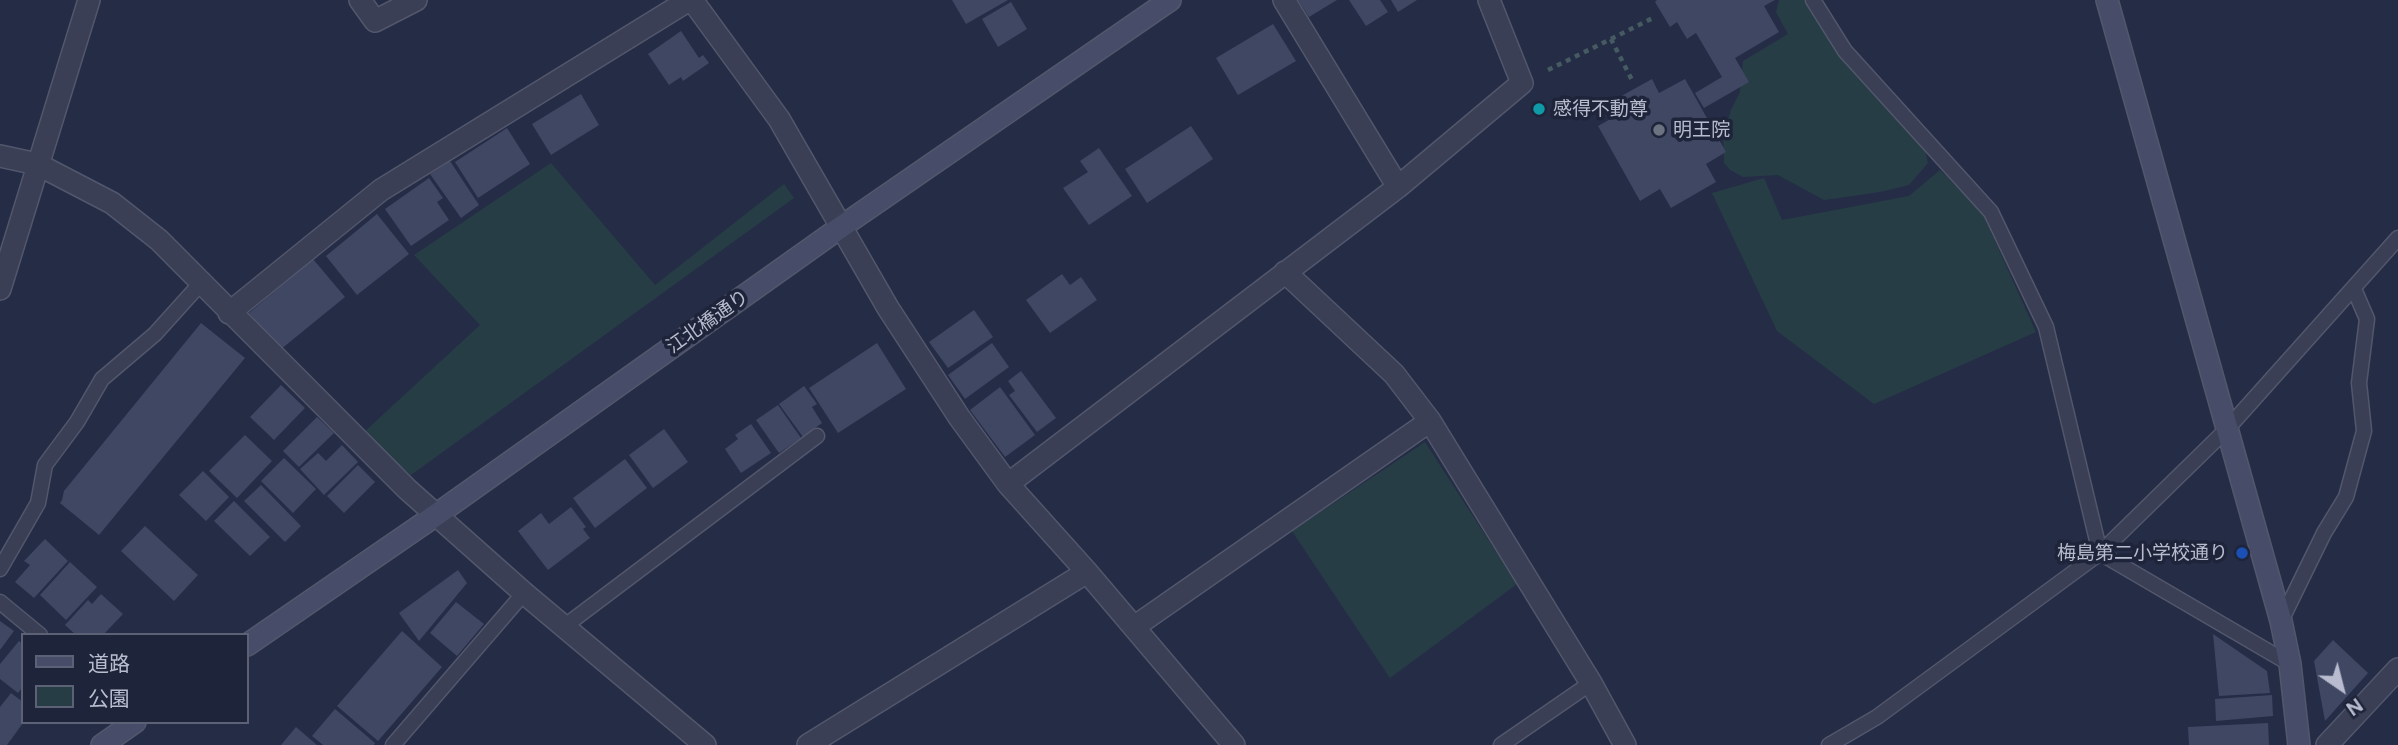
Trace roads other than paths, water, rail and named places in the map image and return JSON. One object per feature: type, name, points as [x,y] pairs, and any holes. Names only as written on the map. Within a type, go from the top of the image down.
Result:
[{"type":"main road","name":"江北橋通り","points":[[248,644],[436,515],[841,227],[1170,0]]},
{"type":"main road","points":[[2107,0],[2281,621],[2290,664],[2299,745]]},
{"type":"main road","points":[[102,745],[132,724]]},
{"type":"street","points":[[0,289],[89,0]]},
{"type":"street","points":[[360,0],[374,21],[416,0]]},
{"type":"street","points":[[229,313],[381,190],[690,0],[779,119],[888,308],[959,417],[1008,484],[1087,572],[1234,745]]},
{"type":"street","points":[[1284,0],[1398,187]]},
{"type":"street","points":[[1008,484],[1398,187],[1522,83],[1489,0]]},
{"type":"street","points":[[0,156],[37,164],[112,203],[159,240],[407,489],[524,593],[705,745]]},
{"type":"street","points":[[1284,272],[1394,374],[1430,421],[1591,683],[1625,745]]},
{"type":"street","points":[[1134,627],[1430,421]]},
{"type":"street","points":[[808,745],[1087,572]]},
{"type":"street","points":[[2327,745],[2398,669]]},
{"type":"lane","points":[[1813,0],[1845,51],[1991,212],[2046,327],[2100,553],[2290,664]]},
{"type":"lane","points":[[1829,745],[1877,717],[2100,553],[2227,429],[2398,238]]},
{"type":"lane","points":[[0,569],[38,503],[45,465],[77,422],[103,379],[155,334],[201,283]]},
{"type":"lane","points":[[2281,621],[2323,533],[2346,497],[2364,431],[2359,383],[2367,319],[2354,289]]},
{"type":"lane","points":[[565,626],[817,436]]},
{"type":"lane","points":[[394,745],[524,593]]},
{"type":"lane","points":[[0,602],[38,633]]},
{"type":"lane","points":[[1501,745],[1591,683]]},
{"type":"place","name":"感得不動尊","points":[[1539,109]]},
{"type":"place","name":"明王院","points":[[1659,130]]},
{"type":"place","name":"梅島第二小学校通り","points":[[2242,553]]}]
